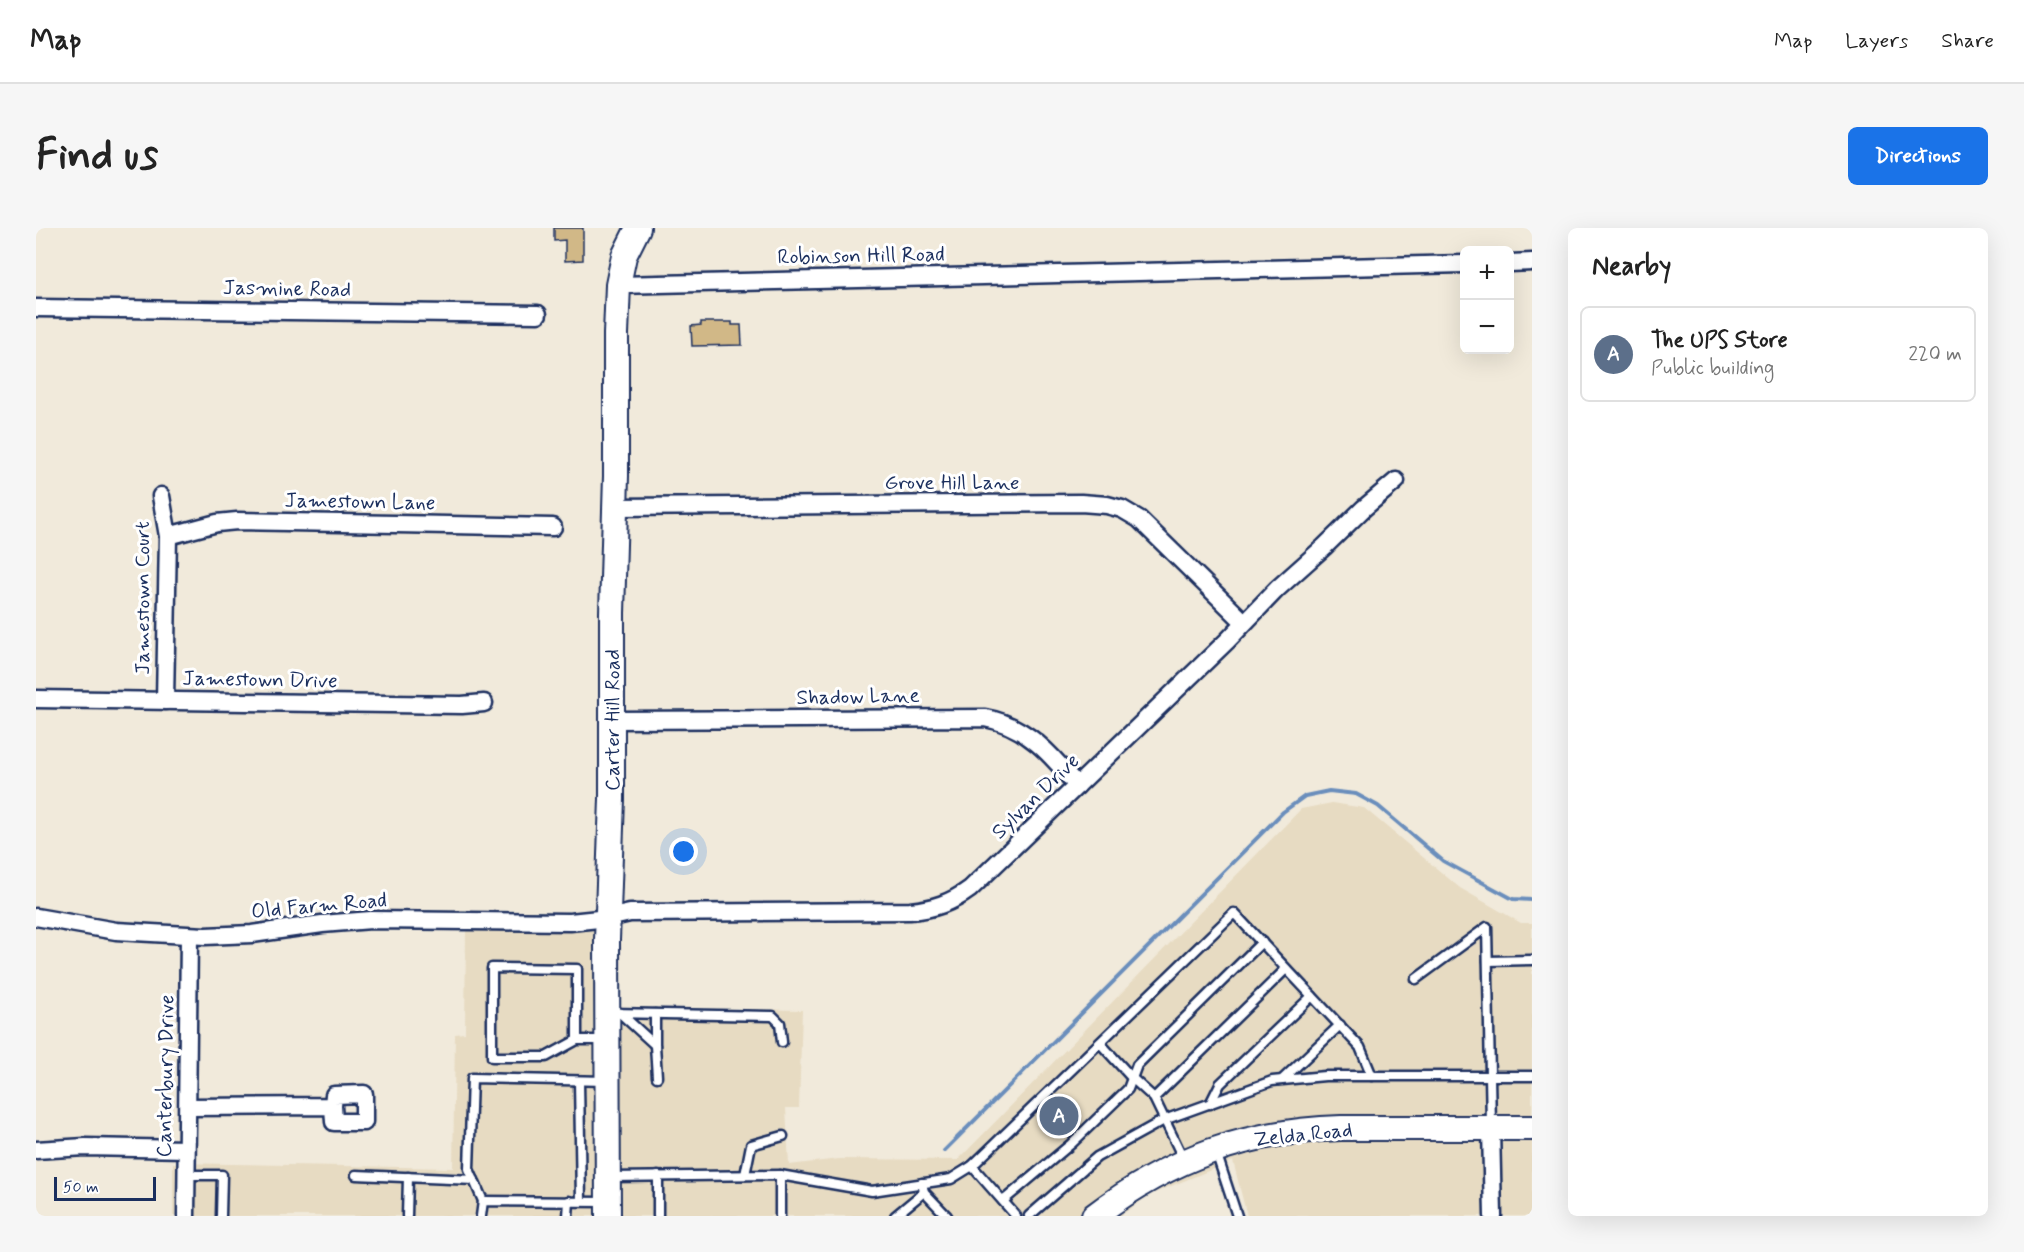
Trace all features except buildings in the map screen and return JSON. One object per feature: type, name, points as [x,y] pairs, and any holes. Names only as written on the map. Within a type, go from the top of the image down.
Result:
[{"type":"main road","name":"Carter Hill Road","points":[[608,1209],[607,1040],[614,1013],[608,918],[618,285],[624,256],[638,228]]},
{"type":"main road","name":"Zelda Road","points":[[1094,1216],[1142,1183],[1185,1161],[1215,1149],[1260,1136],[1309,1129],[1532,1128]]},
{"type":"street","points":[[1514,263],[1532,262]]},
{"type":"street","name":"Robinson Hill Road","points":[[618,285],[1460,264]]},
{"type":"street","name":"Jasmine Road","points":[[36,308],[538,314]]},
{"type":"street","name":"Sylvan Drive","points":[[608,918],[630,913],[910,911],[937,907],[953,901],[970,889],[1244,622],[1364,508],[1396,481]]},
{"type":"street","name":"Jamestown Court","points":[[161,496],[168,536],[165,701]]},
{"type":"street","name":"Grove Hill Lane","points":[[615,507],[1069,503],[1107,505],[1122,509],[1149,526],[1244,622]]},
{"type":"street","name":"Jamestown Lane","points":[[168,536],[217,523],[237,521],[553,527]]},
{"type":"street","name":"Jamestown Drive","points":[[36,699],[484,704]]},
{"type":"street","name":"Shadow Lane","points":[[612,720],[985,718],[1005,723],[1025,733],[1077,786]]},
{"type":"street","name":"Old Farm Road","points":[[36,917],[116,931],[189,936],[252,934],[370,920],[570,922],[608,918]]},
{"type":"street","name":"Canterbury Drive","points":[[186,1216],[189,936]]},
{"type":"street","points":[[188,1107],[333,1106]]},
{"type":"street","points":[[1491,1129],[1492,1216]]},
{"type":"street","points":[[36,1150],[85,1147],[186,1149]]},
{"type":"lane","points":[[608,1177],[780,1175],[872,1191],[923,1187],[951,1179],[972,1166],[1234,913],[1360,1047],[1372,1076]]},
{"type":"lane","points":[[1416,979],[1487,927],[1491,1129]]},
{"type":"lane","points":[[1004,1201],[1071,1144],[1128,1089],[1137,1065],[1262,942]]},
{"type":"lane","points":[[1488,961],[1532,960]]},
{"type":"lane","points":[[577,1040],[577,969],[492,968],[492,1057],[546,1056],[577,1040],[607,1040]]},
{"type":"lane","points":[[1154,1098],[1286,969]]},
{"type":"lane","points":[[1210,1104],[1220,1084],[1312,996]]},
{"type":"lane","points":[[614,1013],[773,1016],[780,1023],[782,1042]]},
{"type":"lane","points":[[614,1013],[655,1045]]},
{"type":"lane","points":[[655,1014],[657,1077]]},
{"type":"lane","points":[[1283,1079],[1340,1025]]},
{"type":"lane","points":[[1100,1043],[1154,1098],[1185,1161]]},
{"type":"lane","points":[[1029,1216],[1097,1157],[1164,1120],[1272,1081],[1325,1076],[1532,1076]]},
{"type":"lane","points":[[481,1216],[483,1201],[469,1169],[472,1078],[607,1081]]},
{"type":"lane","points":[[579,1081],[581,1202]]},
{"type":"lane","points":[[745,1175],[751,1145],[783,1137]]},
{"type":"lane","points":[[1215,1149],[1237,1216]]},
{"type":"lane","points":[[972,1166],[1016,1216]]},
{"type":"lane","points":[[186,1174],[222,1175],[221,1216]]},
{"type":"lane","points":[[356,1175],[474,1180]]},
{"type":"lane","points":[[780,1175],[780,1216]]},
{"type":"lane","points":[[658,1176],[658,1216]]},
{"type":"lane","points":[[407,1216],[408,1177]]},
{"type":"lane","points":[[896,1216],[923,1187]]},
{"type":"lane","points":[[923,1187],[947,1216]]},
{"type":"lane","points":[[483,1201],[581,1202],[608,1209]]},
{"type":"lane","points":[[568,1216],[569,1202]]},
{"type":"shaded area","points":[[1332,803],[1364,808],[1460,888],[1521,923],[1532,923],[1532,1216],[1247,1216],[1233,1161],[1149,1195],[1120,1216],[173,1216],[173,1163],[453,1168],[455,1034],[465,1033],[466,929],[595,930],[596,1007],[802,1010],[799,1108],[786,1108],[789,1165],[839,1159],[958,1160],[1301,809]]},
{"type":"waterway","points":[[944,1151],[1283,812],[1305,796],[1329,791],[1356,794],[1378,806],[1443,861],[1513,899],[1532,900]]},
{"type":"place","name":"The UPS Store","points":[[1059,1116]]}]
